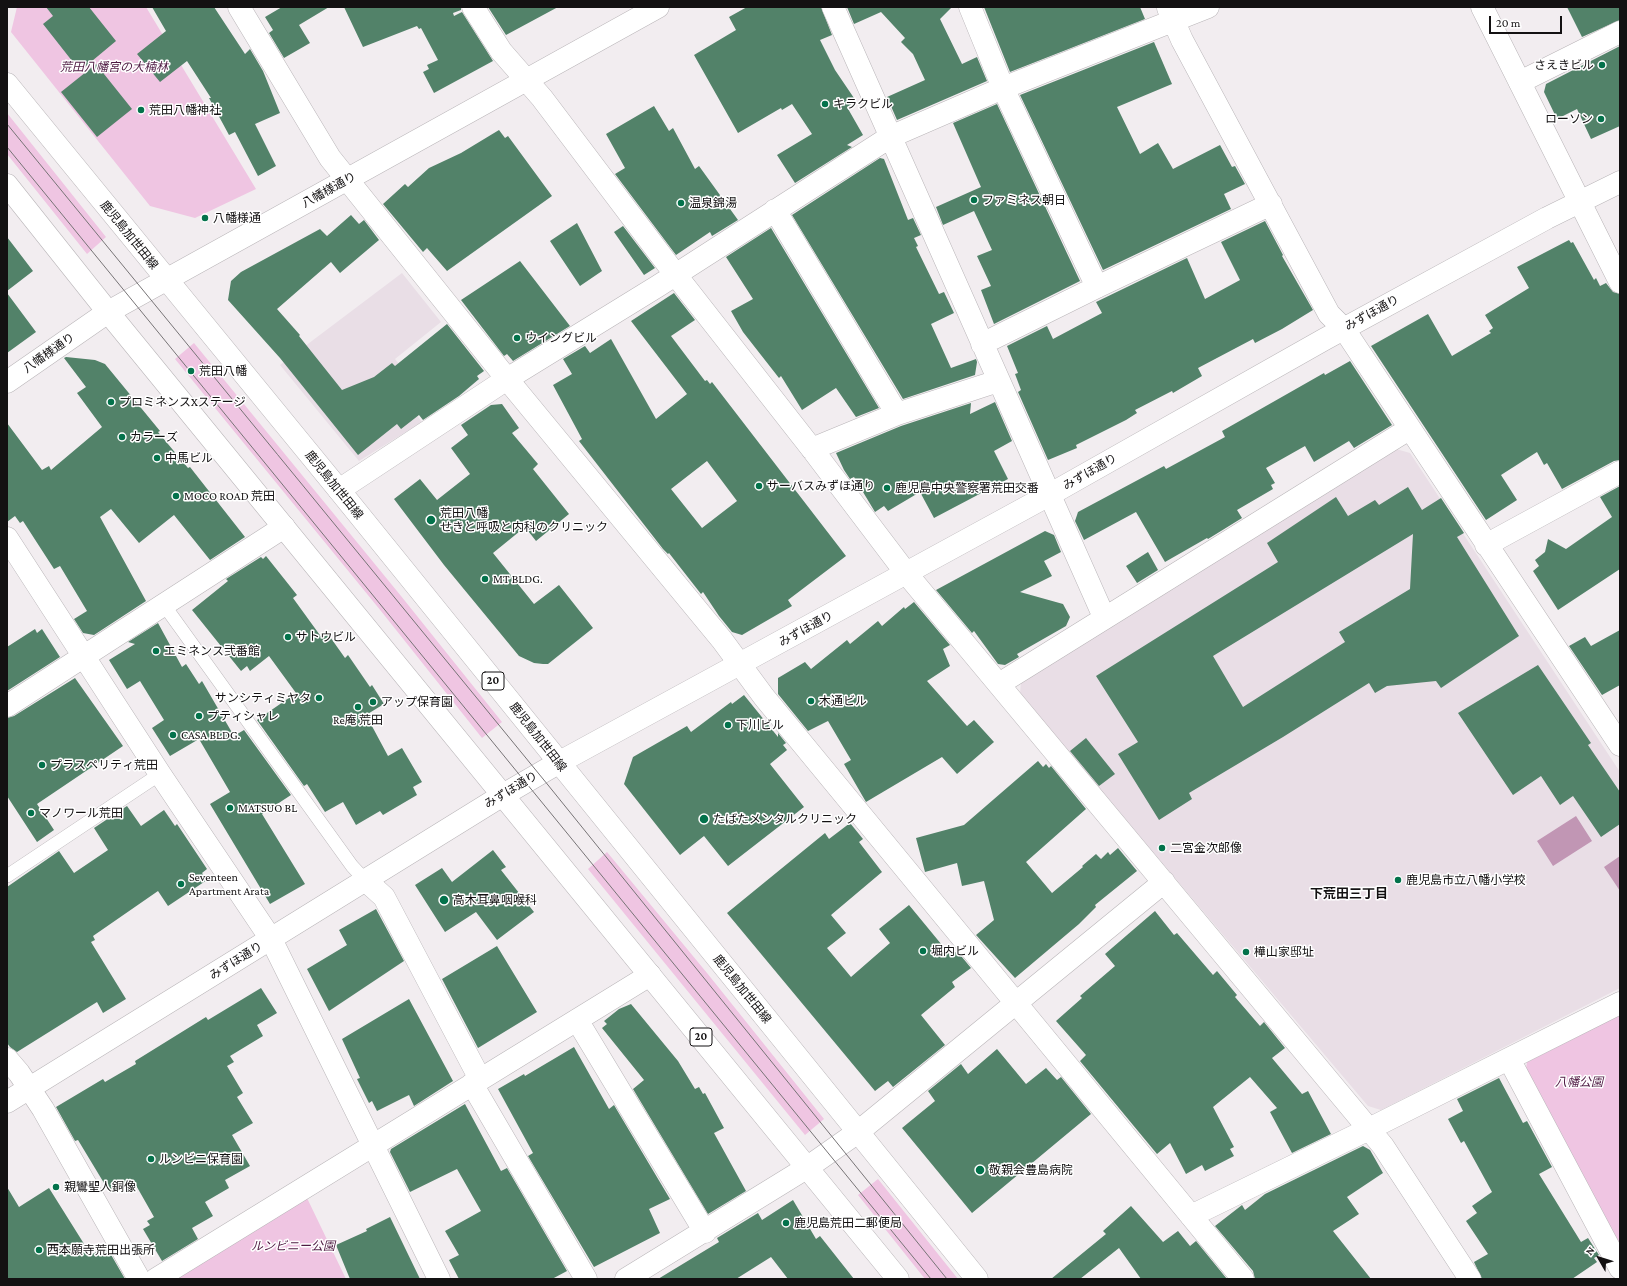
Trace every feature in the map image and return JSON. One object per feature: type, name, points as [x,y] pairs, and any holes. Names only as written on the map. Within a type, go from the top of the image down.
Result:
[{"type":"street","points":[[239,7],[330,158],[506,380],[1242,1279]]},
{"type":"street","points":[[473,7],[501,50],[542,98],[675,274],[812,449],[906,573],[1370,1129],[1383,1146],[1470,1279]]},
{"type":"street","name":"八幡様通り","points":[[7,382],[108,312],[658,7]]},
{"type":"street","points":[[833,7],[1104,617]]},
{"type":"street","points":[[970,7],[1003,88],[1097,287]]},
{"type":"street","points":[[339,490],[506,380],[890,137],[1170,14],[1208,7]]},
{"type":"street","points":[[1482,7],[1578,202],[1620,282]]},
{"type":"street","points":[[1170,14],[1329,314],[1344,329],[1486,545],[1613,718],[1620,745]]},
{"type":"street","points":[[1520,82],[1620,32]]},
{"type":"street","name":"鹿児島加世田線","points":[[7,84],[339,490],[558,763],[978,1279]]},
{"type":"street","name":"みずほ通り","points":[[7,1102],[503,795],[558,763],[1049,496],[1344,329],[1578,202],[1620,182]]},
{"type":"street","name":"20","points":[[7,185],[108,312],[898,1279]]},
{"type":"street","points":[[982,344],[1271,204]]},
{"type":"street","points":[[775,210],[897,414]]},
{"type":"street","points":[[812,449],[897,414],[998,381]]},
{"type":"street","points":[[999,684],[1104,617],[1409,429]]},
{"type":"street","points":[[1486,545],[1620,472]]},
{"type":"street","points":[[7,706],[164,606],[284,527]]},
{"type":"street","points":[[7,538],[160,774],[271,939],[439,1279]]},
{"type":"street","points":[[366,880],[384,897],[476,1082],[586,1279]]},
{"type":"street","points":[[640,1276],[705,1232],[808,1167],[858,1132],[1164,882]]},
{"type":"street","points":[[156,1279],[650,975]]},
{"type":"street","points":[[1191,1216],[1370,1129],[1620,1003]]},
{"type":"street","points":[[577,1020],[705,1232]]},
{"type":"street","points":[[7,1059],[44,1108],[139,1279]]},
{"type":"street","points":[[1509,1059],[1620,1269],[1606,1279]]},
{"type":"lane","points":[[164,606],[348,860],[366,880]]},
{"type":"lane","points":[[7,876],[160,774]]},
{"type":"shaded area","points":[[402,273],[441,322],[395,359],[409,377],[397,390],[422,422],[359,461],[280,365]]},
{"type":"shaded area","name":"鹿児島市立八幡小学校","points":[[1396,449],[1410,453],[1620,772],[1620,988],[1381,1110],[1368,1106],[1020,695],[1021,681]]},
{"type":"shaded area","points":[[1576,816],[1592,841],[1553,866],[1537,841]]},
{"type":"shaded area","points":[[1620,856],[1620,891],[1604,867]]},
{"type":"green space","name":"荒田八幡宮の大楠林","points":[[17,7],[146,7],[256,189],[195,218],[150,206],[11,32]]},
{"type":"green space","points":[[7,113],[106,237],[87,254],[7,154]]},
{"type":"green space","points":[[194,343],[502,722],[482,738],[381,611],[175,359]]},
{"type":"green space","points":[[607,852],[707,973],[824,1119],[805,1135],[588,869]]},
{"type":"green space","name":"八幡公園","points":[[1620,1015],[1620,1245],[1526,1069],[1527,1062]]},
{"type":"green space","points":[[878,1179],[958,1279],[925,1279],[858,1195]]},
{"type":"green space","name":"ルンビニー公園","points":[[307,1198],[346,1279],[176,1279]]},
{"type":"building","points":[[46,7],[89,7],[116,41],[80,71],[43,24],[53,16]]},
{"type":"building","points":[[152,7],[214,7],[245,54],[250,49],[263,71],[280,113],[255,124],[276,166],[258,176],[235,132],[229,135],[209,98],[211,98],[187,61],[160,82],[137,54],[166,31]]},
{"type":"building","points":[[282,7],[329,7],[299,25],[310,43],[284,58],[269,33],[273,30],[265,17]]},
{"type":"building","points":[[344,7],[461,7],[461,10],[453,13],[454,16],[462,12],[493,61],[434,93],[423,72],[429,69],[427,65],[438,60],[421,28],[419,29],[417,26],[363,47]]},
{"type":"building","points":[[488,7],[558,7],[506,35]]},
{"type":"building","points":[[747,7],[821,7],[832,35],[820,40],[835,70],[856,101],[847,107],[863,135],[847,145],[852,147],[795,183],[777,155],[812,134],[792,104],[782,110],[781,108],[738,133],[694,55],[736,30],[729,17]]},
{"type":"building","points":[[847,7],[952,7],[940,19],[962,64],[977,57],[987,81],[897,120],[887,97],[925,80],[913,54],[901,42],[905,38],[881,12],[854,24]]},
{"type":"building","points":[[984,7],[1140,7],[1145,19],[1010,72]]},
{"type":"building","points":[[1567,7],[1620,7],[1620,20],[1582,37]]},
{"type":"building","points":[[1154,42],[1172,84],[1117,107],[1140,154],[1158,143],[1173,169],[1220,145],[1232,167],[1235,166],[1245,184],[1224,194],[1231,209],[1103,270],[1020,95]]},
{"type":"building","name":"さえきビル","points":[[1620,46],[1620,126],[1591,139],[1577,109],[1557,119],[1544,92],[1546,84]]},
{"type":"building","points":[[96,64],[132,109],[97,137],[61,92]]},
{"type":"building","points":[[997,104],[1080,281],[994,324],[981,290],[991,286],[977,256],[992,250],[974,211],[943,225],[936,207],[981,187],[953,123]]},
{"type":"building","points":[[654,106],[669,131],[673,128],[695,169],[699,166],[738,220],[712,236],[710,232],[676,255],[615,174],[625,168],[606,134]]},
{"type":"building","points":[[499,130],[505,138],[508,136],[552,196],[447,271],[427,248],[423,252],[383,204],[405,184],[408,187],[429,168],[461,153]]},
{"type":"building","points":[[880,158],[884,159],[908,220],[913,218],[921,235],[914,238],[918,246],[916,247],[939,294],[944,292],[954,313],[931,324],[951,368],[976,359],[977,362],[975,375],[903,399],[792,215]]},
{"type":"building","points":[[351,215],[359,224],[364,220],[379,240],[340,273],[331,262],[277,309],[300,335],[299,336],[342,390],[374,377],[392,363],[395,366],[447,324],[484,371],[477,376],[479,379],[459,396],[423,420],[419,415],[401,429],[397,424],[358,455],[280,358],[228,300],[231,281],[241,272],[320,229],[327,236]]},
{"type":"building","points":[[1265,221],[1283,255],[1282,256],[1313,310],[1255,343],[1253,339],[1198,368],[1202,376],[1173,393],[1172,391],[1135,410],[1137,413],[1076,445],[1077,448],[1048,460],[1018,392],[1021,390],[1015,374],[1018,373],[1007,346],[1047,326],[1053,339],[1102,313],[1096,302],[1187,258],[1205,299],[1240,280],[1221,242]]},
{"type":"building","points":[[577,223],[602,271],[580,286],[550,241]]},
{"type":"building","points":[[623,226],[655,268],[644,275],[614,232]]},
{"type":"building","points":[[771,228],[879,408],[856,417],[836,388],[802,410],[781,376],[779,378],[743,332],[731,311],[753,299],[726,257]]},
{"type":"building","points":[[7,237],[33,271],[7,291]]},
{"type":"building","points":[[1569,240],[1571,243],[1573,242],[1594,280],[1596,278],[1600,286],[1606,283],[1613,292],[1620,294],[1620,460],[1614,461],[1562,489],[1547,463],[1544,465],[1537,452],[1501,475],[1517,500],[1486,520],[1371,346],[1428,314],[1452,356],[1491,333],[1489,331],[1493,328],[1485,315],[1529,288],[1517,267]]},
{"type":"building","points":[[520,261],[570,326],[513,361],[507,354],[504,356],[461,300]]},
{"type":"building","points":[[7,293],[36,332],[7,353]]},
{"type":"building","points":[[674,293],[695,320],[671,336],[705,381],[707,380],[710,384],[712,382],[846,556],[788,600],[792,606],[742,635],[732,632],[703,592],[701,594],[669,553],[668,554],[663,549],[579,441],[582,439],[553,385],[572,374],[563,359],[585,346],[590,353],[611,339],[656,419],[687,394],[631,321]],"holes":[[[707,461],[737,501],[702,528],[671,489]]]},
{"type":"building","points":[[64,358],[95,360],[105,364],[160,431],[158,432],[188,468],[190,467],[245,537],[210,560],[174,515],[139,543],[111,509],[100,517],[146,601],[94,635],[83,633],[74,619],[87,611],[60,566],[54,569],[23,521],[20,523],[15,516],[7,522],[7,423],[42,470],[49,466],[51,470],[102,427],[77,393],[86,387]]},
{"type":"building","points":[[1350,361],[1392,425],[1354,448],[1349,441],[1314,462],[1305,446],[1266,468],[1275,483],[1271,485],[1273,489],[1237,510],[1242,518],[1208,539],[1207,538],[1165,562],[1136,512],[1084,540],[1075,521],[1078,512],[1164,466],[1166,469],[1225,437],[1222,431],[1324,373],[1325,375]]},
{"type":"building","points":[[995,402],[1012,441],[994,451],[1008,479],[934,518],[920,492],[888,511],[884,506],[875,512],[854,477],[850,479],[844,470],[836,453],[901,426],[971,403],[970,414]]},
{"type":"building","points":[[502,404],[519,428],[512,433],[538,464],[533,469],[569,514],[536,541],[525,527],[493,553],[534,604],[559,585],[593,628],[548,664],[534,663],[519,656],[444,565],[394,499],[420,479],[437,500],[470,474],[451,448],[468,435],[461,425],[491,405]]},
{"type":"building","points":[[1620,486],[1620,569],[1558,610],[1533,571],[1539,566],[1535,560],[1545,552],[1548,539],[1566,549],[1612,517],[1600,497]]},
{"type":"building","points":[[1408,487],[1422,510],[1441,498],[1464,533],[1457,537],[1519,636],[1441,688],[1436,681],[1387,686],[1375,693],[1369,683],[1283,737],[1189,793],[1192,799],[1159,820],[1118,754],[1138,742],[1096,676],[1278,562],[1267,543],[1336,497],[1348,516],[1375,500],[1379,505]],"holes":[[[1413,534],[1410,589],[1339,632],[1345,642],[1243,707],[1213,656]]]},
{"type":"building","points":[[1045,531],[1054,535],[1061,552],[1044,561],[1052,576],[1020,592],[1063,604],[1070,617],[1066,626],[1017,654],[1019,657],[1005,665],[998,664],[974,631],[972,633],[936,590]]},
{"type":"building","points":[[1148,552],[1158,570],[1137,583],[1126,566]]},
{"type":"building","points":[[266,556],[297,595],[293,598],[322,638],[328,634],[345,658],[348,655],[370,687],[372,685],[384,704],[366,715],[388,756],[402,748],[422,782],[413,787],[417,795],[383,815],[380,811],[356,825],[343,802],[325,812],[307,784],[304,786],[257,720],[296,693],[269,656],[250,671],[247,666],[241,671],[192,610],[228,581],[226,579],[261,557],[263,559]]},
{"type":"building","points":[[914,602],[950,645],[943,649],[950,666],[927,681],[967,726],[974,720],[994,742],[957,774],[942,757],[866,802],[844,764],[851,760],[828,721],[808,731],[778,694],[778,678],[805,662],[811,669],[847,640],[850,644],[878,621],[882,626],[904,607],[905,609]]},
{"type":"building","points":[[158,623],[182,667],[186,664],[199,684],[202,681],[234,736],[244,730],[291,795],[262,814],[305,884],[270,904],[210,804],[230,792],[199,739],[170,756],[152,728],[164,720],[140,681],[127,689],[109,660],[135,644],[128,642]]},
{"type":"building","points":[[35,629],[37,633],[42,629],[60,657],[7,691],[7,647]]},
{"type":"building","points":[[1620,630],[1620,685],[1602,695],[1569,646],[1585,637],[1591,646]]},
{"type":"building","points":[[1538,665],[1591,743],[1588,745],[1620,792],[1620,824],[1601,837],[1573,796],[1560,805],[1541,776],[1513,795],[1458,713]]},
{"type":"building","points":[[75,678],[123,746],[37,804],[54,830],[37,842],[7,796],[7,718],[14,716]]},
{"type":"building","points":[[744,695],[778,737],[778,733],[786,743],[783,745],[787,750],[770,764],[804,807],[728,866],[704,836],[680,855],[624,784],[633,757],[687,726],[691,732],[731,702],[732,704]]},
{"type":"building","points":[[1086,738],[1115,774],[1099,786],[1070,751]]},
{"type":"building","points":[[1038,761],[1043,767],[1046,764],[1049,768],[1051,766],[1086,809],[1026,862],[1052,893],[1096,854],[1101,859],[1108,852],[1110,855],[1118,848],[1137,871],[1095,905],[1096,907],[1079,924],[1015,978],[976,935],[994,920],[984,881],[962,886],[957,863],[925,872],[916,838],[964,825]]},
{"type":"building","points":[[127,806],[141,826],[164,810],[175,826],[177,824],[207,869],[202,873],[207,880],[168,906],[158,891],[93,936],[95,940],[91,942],[126,999],[103,1013],[97,1002],[17,1052],[7,1043],[7,887],[59,851],[74,873],[108,850],[94,828]]},
{"type":"building","points":[[850,823],[863,839],[859,842],[882,872],[831,915],[846,933],[827,948],[851,977],[890,943],[879,929],[909,905],[951,956],[957,951],[971,968],[952,982],[955,987],[921,1015],[945,1045],[893,1087],[888,1081],[875,1091],[727,913],[825,833],[829,839]]},
{"type":"building","points":[[493,850],[506,867],[501,870],[534,912],[497,940],[476,912],[445,932],[415,885],[442,868],[452,882]]},
{"type":"building","points":[[376,909],[404,961],[329,1011],[307,969],[347,945],[339,930]]},
{"type":"building","points":[[1155,911],[1174,935],[1177,933],[1213,975],[1217,971],[1237,995],[1235,997],[1260,1026],[1264,1022],[1285,1048],[1272,1058],[1302,1094],[1308,1091],[1331,1134],[1292,1153],[1270,1112],[1277,1108],[1250,1077],[1213,1107],[1234,1147],[1230,1149],[1234,1156],[1205,1171],[1202,1165],[1186,1174],[1170,1143],[1157,1154],[1080,1061],[1086,1055],[1056,1021],[1082,998],[1080,996],[1115,966],[1105,954]]},
{"type":"building","points":[[497,946],[537,1012],[478,1048],[442,979]]},
{"type":"building","points":[[261,988],[277,1013],[257,1025],[263,1036],[230,1056],[234,1062],[227,1066],[243,1093],[237,1097],[253,1123],[232,1135],[250,1166],[225,1180],[229,1188],[205,1202],[213,1216],[192,1228],[198,1239],[162,1261],[143,1229],[150,1225],[147,1221],[154,1217],[133,1180],[110,1193],[78,1140],[75,1141],[56,1107],[103,1079],[105,1082],[136,1064],[135,1061],[206,1017],[208,1020]]},
{"type":"building","points":[[409,999],[453,1081],[414,1106],[409,1095],[377,1111],[372,1101],[369,1103],[357,1079],[360,1078],[342,1039]]},
{"type":"building","points":[[631,1004],[678,1061],[695,1089],[699,1087],[703,1094],[705,1093],[724,1128],[714,1133],[746,1191],[708,1214],[633,1089],[644,1080],[602,1028],[607,1024],[604,1021],[619,1009]]},
{"type":"building","points":[[574,1047],[609,1109],[614,1105],[670,1199],[649,1209],[660,1233],[594,1267],[528,1156],[533,1153],[498,1089],[524,1074],[525,1076]]},
{"type":"building","name":"敬親会豊島病院","points":[[997,1049],[1026,1084],[1046,1068],[1057,1080],[1061,1077],[1091,1114],[972,1213],[902,1128],[935,1101],[928,1091],[961,1064],[968,1074]]},
{"type":"building","points":[[1499,1078],[1523,1123],[1527,1121],[1552,1167],[1539,1174],[1581,1242],[1588,1238],[1599,1255],[1594,1258],[1597,1262],[1572,1279],[1482,1279],[1474,1262],[1488,1254],[1466,1221],[1477,1213],[1472,1206],[1492,1192],[1464,1141],[1461,1143],[1448,1119],[1463,1111],[1457,1099]]},
{"type":"building","points":[[465,1104],[501,1171],[507,1168],[567,1271],[552,1279],[459,1279],[449,1260],[459,1255],[445,1231],[481,1211],[457,1169],[410,1192],[390,1152],[391,1149]]},
{"type":"building","points":[[1363,1146],[1370,1150],[1383,1173],[1347,1197],[1359,1214],[1333,1231],[1371,1279],[1255,1279],[1253,1271],[1215,1226],[1242,1205],[1245,1210],[1265,1194]]},
{"type":"building","points":[[7,1187],[19,1207],[49,1188],[91,1255],[106,1246],[125,1279],[7,1279]]},
{"type":"building","points":[[793,1200],[816,1239],[820,1236],[854,1279],[788,1279],[771,1257],[736,1279],[658,1279],[719,1242],[717,1238],[758,1213],[762,1220]]},
{"type":"building","points":[[1131,1206],[1163,1242],[1178,1231],[1190,1246],[1196,1241],[1227,1279],[1141,1279],[1119,1248],[1080,1279],[1051,1279],[1106,1234],[1103,1231]]},
{"type":"building","points":[[390,1217],[420,1279],[350,1279],[336,1245],[367,1231],[366,1229]]},
{"type":"tram line","points":[[7,124],[548,785],[947,1279]]},
{"type":"tram line","points":[[7,147],[931,1279]]},
{"type":"place","name":"さえきビル","points":[[1602,65]]},
{"type":"place","name":"キラクビル","points":[[825,104]]},
{"type":"place","name":"荒田八幡神社","points":[[141,110]]},
{"type":"place","name":"ローソン","points":[[1601,119]]},
{"type":"place","name":"ファミネス朝日","points":[[974,200]]},
{"type":"place","name":"温泉錦湯","points":[[681,203]]},
{"type":"place","name":"八幡様通","points":[[205,218]]},
{"type":"place","name":"ウイングビル","points":[[517,338]]},
{"type":"place","name":"荒田八幡","points":[[191,371]]},
{"type":"place","name":"プロミネンスXステージ","points":[[111,402]]},
{"type":"place","name":"カラーズ","points":[[122,437]]},
{"type":"place","name":"中馬ビル","points":[[157,458]]},
{"type":"place","name":"サーバスみずほ通り","points":[[759,486]]},
{"type":"place","name":"鹿児島中央警察署荒田交番","points":[[887,488]]},
{"type":"place","name":"MOCO ROAD 荒田","points":[[176,496]]},
{"type":"place","name":"荒田八幡 せきと呼吸と内科のクリニック","points":[[431,520]]},
{"type":"place","name":"MT BLDG.","points":[[485,579]]},
{"type":"place","name":"サトウビル","points":[[288,637]]},
{"type":"place","name":"エミネンス弐番館","points":[[156,651]]},
{"type":"place","name":"サンシティミヤタ","points":[[319,698]]},
{"type":"place","name":"木通ビル","points":[[811,701]]},
{"type":"place","name":"アップ保育園","points":[[373,702]]},
{"type":"place","name":"Re庵 荒田","points":[[358,707]]},
{"type":"place","name":"プティシャレ","points":[[199,716]]},
{"type":"place","name":"下川ビル","points":[[728,725]]},
{"type":"place","name":"CASA BLDG.","points":[[173,735]]},
{"type":"place","name":"プラスペリティ荒田","points":[[42,765]]},
{"type":"place","name":"MATSUO BL","points":[[230,808]]},
{"type":"place","name":"マノワール荒田","points":[[31,813]]},
{"type":"place","name":"たばたメンタルクリニック","points":[[704,819]]},
{"type":"place","name":"二宮金次郎像","points":[[1162,848]]},
{"type":"place","name":"鹿児島市立八幡小学校","points":[[1398,880]]},
{"type":"place","name":"Seventeen Apartment Arata","points":[[181,884]]},
{"type":"place","name":"高木耳鼻咽喉科","points":[[444,900]]},
{"type":"place","name":"堀内ビル","points":[[923,951]]},
{"type":"place","name":"樺山家邸址","points":[[1246,952]]},
{"type":"place","name":"ルンビニ保育園","points":[[151,1159]]},
{"type":"place","name":"敬親会豊島病院","points":[[980,1170]]},
{"type":"place","name":"親鸞聖人銅像","points":[[56,1187]]},
{"type":"place","name":"鹿児島荒田二郵便局","points":[[786,1223]]},
{"type":"place","name":"西本願寺荒田出張所","points":[[39,1250]]},
{"type":"district","name":"下荒田三丁目","points":[[1349,894]]}]
